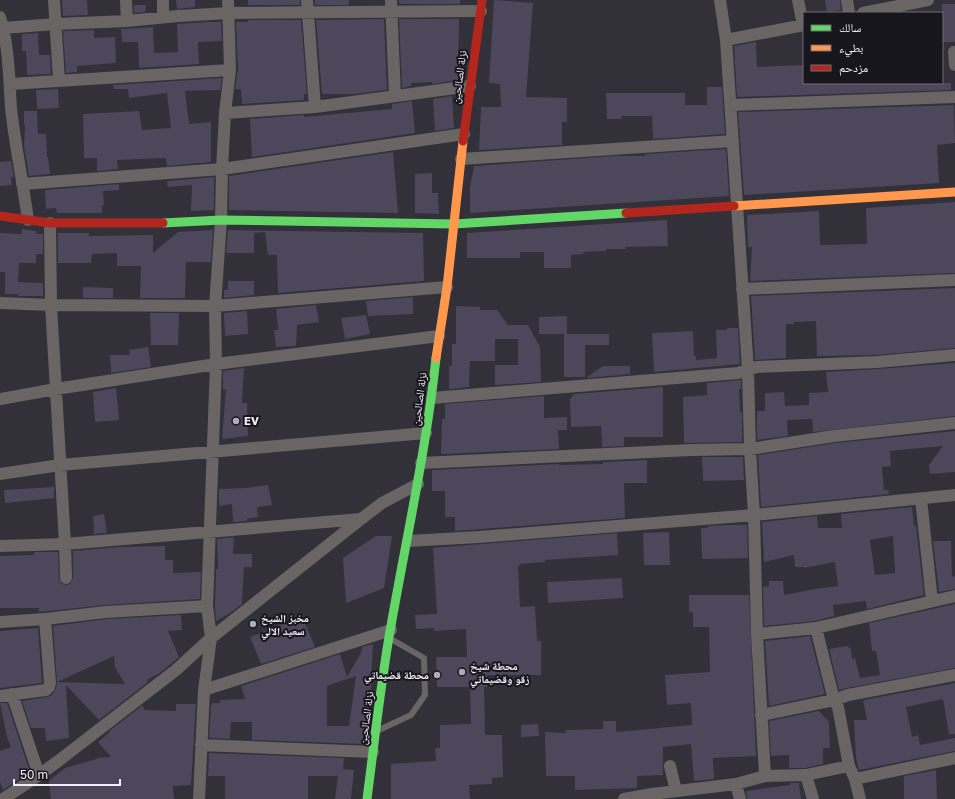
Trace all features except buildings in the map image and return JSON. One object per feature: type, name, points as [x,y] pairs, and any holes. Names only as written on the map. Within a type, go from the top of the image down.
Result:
[{"type":"street","points":[[54,0],[59,80]]},
{"type":"street","points":[[126,0],[127,21]]},
{"type":"street","points":[[163,0],[163,17]]},
{"type":"street","points":[[199,799],[204,690],[211,638],[207,606],[216,364],[216,306],[225,113],[230,70],[228,0]]},
{"type":"street","points":[[307,0],[315,107]]},
{"type":"street","points":[[720,0],[726,40],[748,370],[757,634],[765,776]]},
{"type":"street","points":[[726,40],[803,25],[798,0]]},
{"type":"street","points":[[847,0],[849,12]]},
{"type":"street","points":[[867,12],[903,2],[928,0]]},
{"type":"street","points":[[392,6],[395,96]]},
{"type":"street","points":[[28,220],[7,81],[2,22],[56,24],[127,21],[228,13],[308,13],[392,6],[481,6]]},
{"type":"street","name":"نزلة الصالحين","points":[[367,799],[390,634],[408,541],[432,398],[481,6]]},
{"type":"street","points":[[954,52],[955,65]]},
{"type":"street","points":[[7,81],[59,80],[230,70]]},
{"type":"street","points":[[225,113],[315,107],[470,86]]},
{"type":"street","points":[[730,105],[955,97]]},
{"type":"street","points":[[22,184],[222,169],[464,134]]},
{"type":"street","points":[[461,160],[733,141]]},
{"type":"street","points":[[0,216],[50,223],[155,223],[221,220],[454,224],[955,192]]},
{"type":"street","points":[[50,223],[51,305],[66,578]]},
{"type":"street","points":[[742,290],[955,280]]},
{"type":"street","points":[[0,303],[51,305],[216,306],[447,287]]},
{"type":"street","points":[[0,399],[56,388],[216,364],[439,336]]},
{"type":"street","points":[[432,398],[738,373],[756,367],[877,362],[955,355]]},
{"type":"street","points":[[421,463],[691,450],[750,449],[834,436],[955,423]]},
{"type":"street","points":[[0,474],[60,465],[426,433]]},
{"type":"street","points":[[3,799],[39,775],[176,670],[211,638],[382,503],[418,484]]},
{"type":"street","points":[[408,541],[479,538],[754,516],[955,495]]},
{"type":"street","points":[[921,499],[932,601]]},
{"type":"street","points":[[0,546],[65,544],[361,519]]},
{"type":"street","points":[[757,634],[816,628],[955,596]]},
{"type":"street","points":[[0,622],[45,619],[106,612],[207,606]]},
{"type":"street","points":[[39,775],[6,695],[46,690],[49,687],[50,683],[45,619]]},
{"type":"street","points":[[816,628],[834,700],[838,707],[849,766],[860,799]]},
{"type":"street","points":[[204,690],[390,634]]},
{"type":"street","points":[[761,714],[955,674]]},
{"type":"street","points":[[201,744],[373,752]]},
{"type":"street","points":[[854,779],[955,758]]},
{"type":"street","points":[[670,766],[676,791]]},
{"type":"street","points":[[624,799],[736,784],[765,776],[806,775],[849,766]]},
{"type":"street","points":[[806,775],[813,799]]},
{"type":"street","points":[[736,784],[740,799]]},
{"type":"lane","points":[[376,731],[411,714],[425,695],[424,658],[390,634]]},
{"type":"traffic: fast","points":[[163,223],[221,220],[454,224],[626,213]]},
{"type":"traffic: fast","points":[[367,799],[386,657],[427,428],[436,358]]},
{"type":"traffic: slow","points":[[436,358],[447,287],[463,141]]},
{"type":"traffic: slow","points":[[734,206],[955,192]]},
{"type":"traffic: jam","points":[[463,141],[482,0]]},
{"type":"traffic: jam","points":[[626,213],[734,206]]},
{"type":"traffic: jam","points":[[0,216],[50,223],[163,223]]},
{"type":"place","name":"EV","points":[[236,421]]},
{"type":"place","name":"مخبز الشيخ سعيد الالي","points":[[253,624]]},
{"type":"place","name":"محطة شيخ زقو وقضيماتي","points":[[462,672]]},
{"type":"place","name":"محطة قضيماتي","points":[[437,675]]}]
